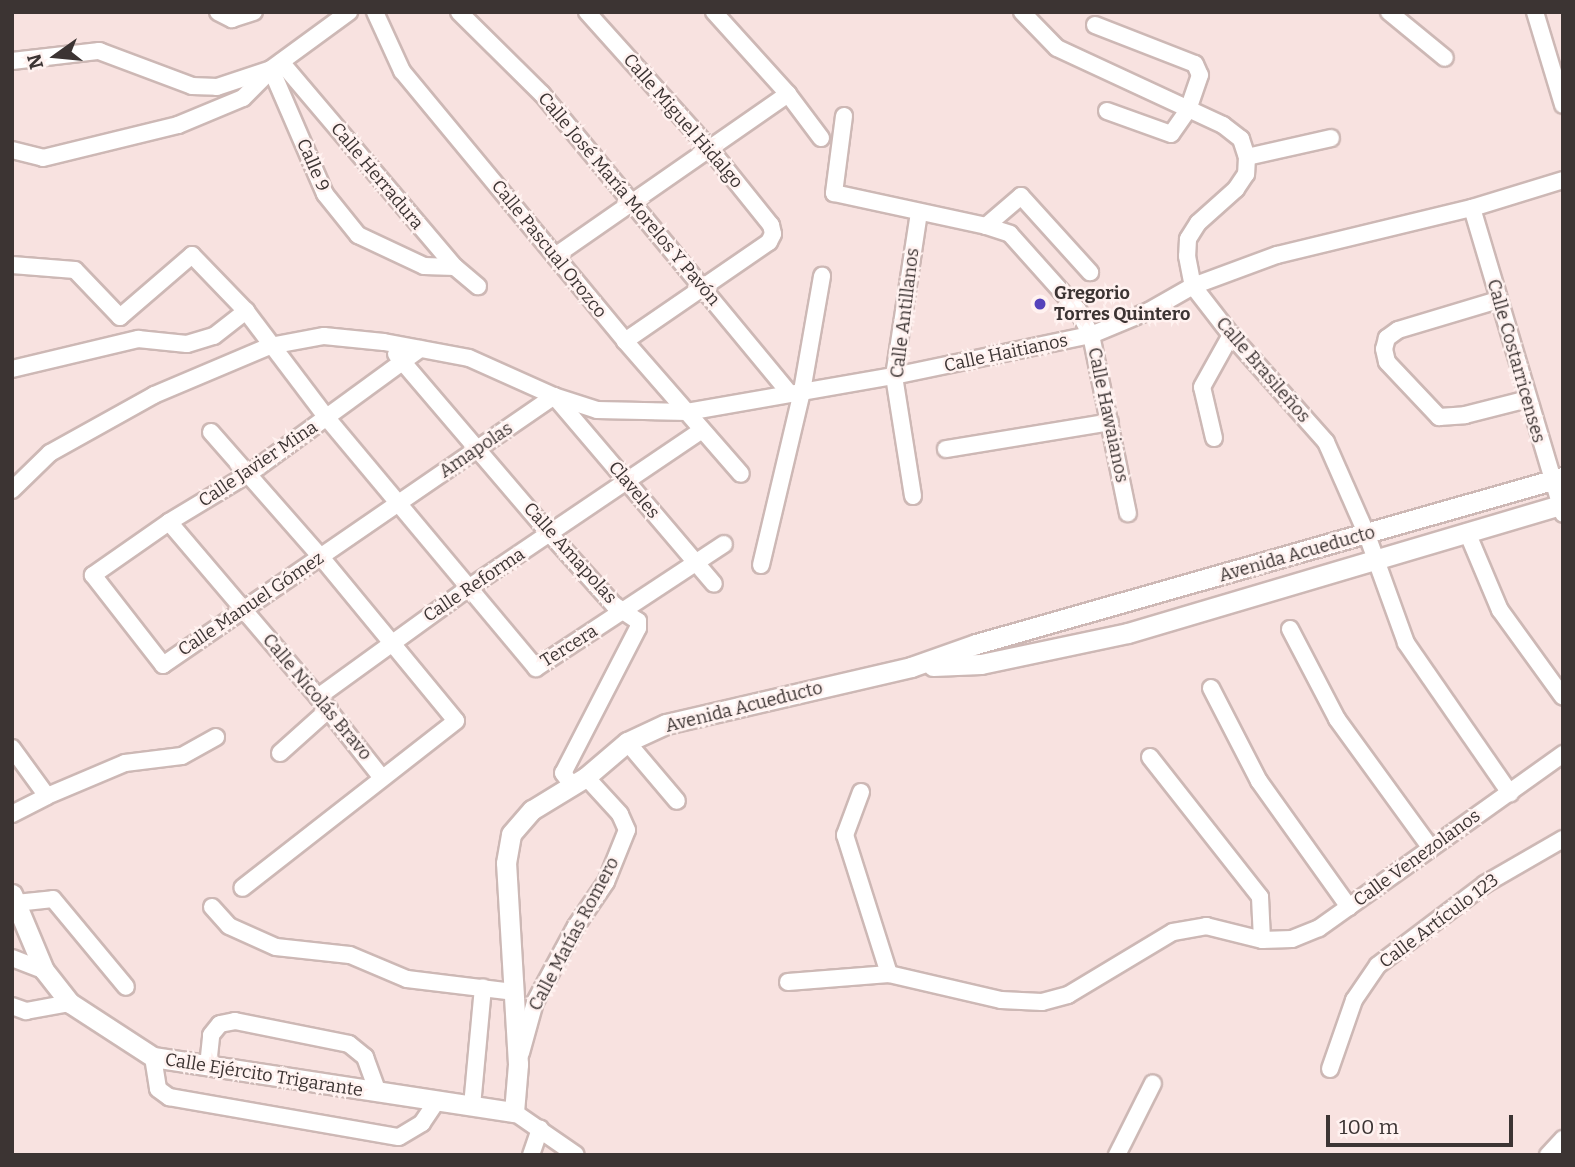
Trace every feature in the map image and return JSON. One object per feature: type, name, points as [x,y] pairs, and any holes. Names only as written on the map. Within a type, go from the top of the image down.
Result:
[{"type":"main road","name":"Avenida Acueducto","points":[[514,1112],[518,1064],[506,863],[511,834],[532,810],[579,781],[626,742],[666,724],[911,667],[976,644],[1557,479]]},
{"type":"main road","name":"Avenida Acueducto","points":[[911,667],[981,664],[1128,634],[1467,532],[1561,508]]},
{"type":"main road","name":"Calle Ejército Trigarante","points":[[14,898],[44,970],[70,1003],[153,1057],[514,1112]]},
{"type":"street","points":[[218,12],[232,19],[254,12]]},
{"type":"street","points":[[12,150],[43,158],[178,125],[243,98],[276,66],[349,12]]},
{"type":"street","name":"Calle Pascual Orozco","points":[[375,12],[402,71],[625,341],[741,474]]},
{"type":"street","name":"Calle José María Morelos Y Pavón","points":[[459,12],[542,94],[703,288],[796,393]]},
{"type":"street","name":"Calle Miguel Hidalgo","points":[[587,12],[709,148],[771,225],[773,234],[769,242],[703,288]]},
{"type":"street","points":[[714,12],[788,94],[821,138]]},
{"type":"street","points":[[1022,12],[1057,48],[1223,125],[1241,139],[1248,157],[1331,138]]},
{"type":"street","points":[[1535,12],[1563,106]]},
{"type":"street","points":[[1397,15],[1445,58]]},
{"type":"street","points":[[1096,25],[1195,64],[1200,75],[1188,110],[1171,134],[1107,111]]},
{"type":"street","points":[[12,61],[99,51],[192,86],[217,86],[276,66]]},
{"type":"street","name":"Calle 9","points":[[276,66],[325,194],[358,235],[424,266],[455,267]]},
{"type":"street","name":"Calle Herradura","points":[[276,66],[455,267],[478,286]]},
{"type":"street","points":[[555,256],[788,94]]},
{"type":"street","name":"Calle Hawaianos","points":[[845,116],[834,193],[986,226],[1010,234],[1078,310],[1091,335],[1128,513]]},
{"type":"street","name":"Calle Brasileños","points":[[1248,157],[1245,174],[1236,188],[1198,223],[1188,239],[1186,256],[1193,286],[1231,335],[1326,442],[1367,535],[1406,643],[1510,793]]},
{"type":"street","name":"Calle Haitianos","points":[[12,490],[50,453],[142,402],[270,346],[324,336],[384,342],[469,358],[554,396],[597,410],[687,412],[894,376],[1091,335],[1149,311],[1193,286],[1277,255],[1472,208],[1563,180]]},
{"type":"street","points":[[986,226],[1021,196],[1090,272]]},
{"type":"street","name":"Calle Costarricenses","points":[[1472,208],[1528,400],[1557,479],[1561,508]]},
{"type":"street","name":"Calle Antillanos","points":[[913,496],[894,376],[919,212]]},
{"type":"street","points":[[12,265],[75,270],[120,317],[192,255],[246,311],[327,418],[470,587]]},
{"type":"street","points":[[761,565],[822,276]]},
{"type":"street","points":[[625,341],[703,288]]},
{"type":"street","points":[[1498,300],[1398,330],[1387,338],[1384,349],[1387,362],[1439,417],[1465,415],[1528,400]]},
{"type":"street","points":[[12,369],[138,339],[187,344],[215,336],[246,311]]},
{"type":"street","points":[[1214,439],[1202,387],[1231,335]]},
{"type":"street","name":"Calle Amapolas","points":[[384,342],[614,605],[638,621],[638,628],[564,773],[579,781]]},
{"type":"street","name":"Calle Javier Mina","points":[[93,575],[169,522],[250,473],[420,349]]},
{"type":"street","name":"Amapolas","points":[[398,502],[480,449],[554,396]]},
{"type":"street","name":"Claveles","points":[[554,396],[714,584]]},
{"type":"street","points":[[946,449],[1110,422]]},
{"type":"street","name":"Calle Reforma","points":[[280,753],[324,703],[391,643],[702,430]]},
{"type":"street","points":[[211,432],[250,473],[456,721],[242,888]]},
{"type":"street","name":"Calle Manuel Gómez","points":[[93,575],[163,665],[398,502]]},
{"type":"street","name":"Calle Nicolás Bravo","points":[[169,522],[324,703],[382,778]]},
{"type":"street","points":[[1467,532],[1500,610],[1563,697]]},
{"type":"street","name":"Tercera","points":[[470,587],[536,668],[724,544]]},
{"type":"street","points":[[1290,629],[1337,719],[1430,847]]},
{"type":"street","points":[[1212,688],[1259,780],[1349,907]]},
{"type":"street","points":[[12,814],[124,763],[182,756],[216,737]]},
{"type":"street","points":[[626,742],[677,801]]},
{"type":"street","points":[[12,748],[47,796]]},
{"type":"street","name":"Calle Venezolanos","points":[[788,982],[889,974],[1001,1000],[1042,1002],[1068,995],[1173,932],[1206,926],[1262,940],[1292,939],[1320,928],[1563,754]]},
{"type":"street","points":[[1150,757],[1259,897],[1262,940]]},
{"type":"street","name":"Calle Matías Romero","points":[[518,1064],[535,1002],[576,926],[606,882],[627,830],[620,814],[579,781]]},
{"type":"street","points":[[861,792],[845,835],[889,974]]},
{"type":"street","name":"Calle Artículo 123","points":[[1330,1069],[1354,1000],[1378,965],[1485,884],[1563,839]]},
{"type":"street","points":[[14,898],[53,900],[126,986]]},
{"type":"street","points":[[212,907],[229,926],[276,947],[351,955],[407,979],[515,992]]},
{"type":"street","points":[[12,958],[44,970]]},
{"type":"street","points":[[472,1105],[483,988]]},
{"type":"street","points":[[12,1006],[26,1011],[70,1003]]},
{"type":"street","points":[[208,1066],[211,1035],[220,1024],[235,1021],[349,1044],[365,1057],[379,1092]]},
{"type":"street","points":[[153,1057],[158,1089],[169,1097],[399,1137],[422,1123],[437,1101]]},
{"type":"street","points":[[1117,1155],[1153,1083]]},
{"type":"street","points":[[514,1112],[576,1155]]},
{"type":"street","points":[[531,1155],[540,1129]]},
{"type":"street","points":[[1548,1155],[1563,1139]]},
{"type":"place","name":"Gregorio Torres Quintero","points":[[1040,304]]}]
